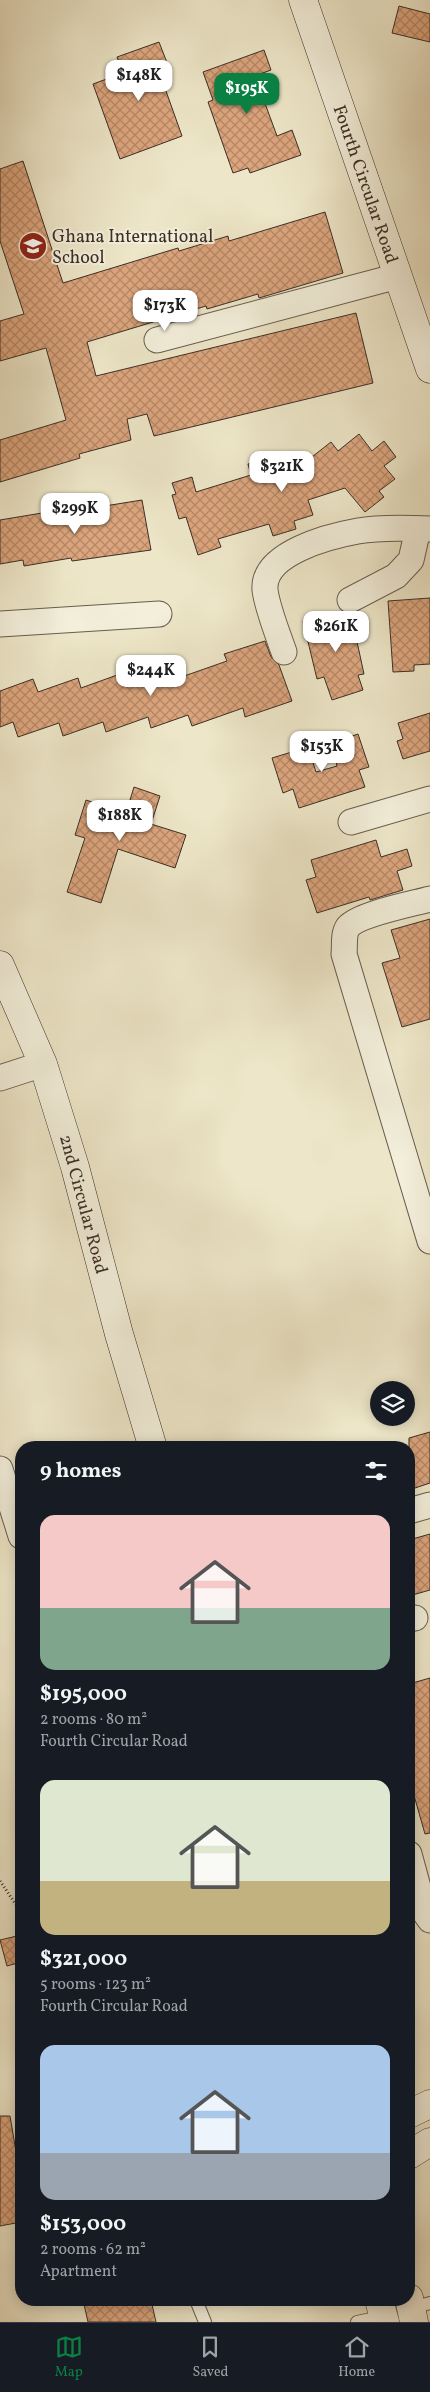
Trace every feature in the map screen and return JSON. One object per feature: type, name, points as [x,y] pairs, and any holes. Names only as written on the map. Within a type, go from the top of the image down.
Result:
[{"type":"street","name":"Fourth Circular Road","points":[[303,0],[430,369]]},
{"type":"street","points":[[157,340],[398,276]]},
{"type":"street","points":[[284,652],[265,589],[268,576],[275,565],[292,551],[358,531],[424,529],[410,560],[396,576],[350,600]]},
{"type":"street","points":[[0,624],[159,614]]},
{"type":"street","points":[[351,822],[430,799]]},
{"type":"street","points":[[430,899],[362,918],[348,927],[345,936],[344,954],[430,1241]]},
{"type":"street","name":"2nd Circular Road","points":[[0,965],[43,1064],[75,1167],[119,1334],[151,1441]]},
{"type":"street","points":[[0,1078],[43,1064]]},
{"type":"street","points":[[0,1469],[15,1517]]},
{"type":"street","points":[[415,1509],[430,1505]]},
{"type":"street","points":[[415,1876],[425,1913],[430,1920]]},
{"type":"street","points":[[415,2111],[430,2104]]},
{"type":"street","points":[[415,2151],[430,2142]]},
{"type":"lane","points":[[198,2306],[205,2322]]},
{"type":"lane","points":[[357,2322],[382,2313],[416,2308]]},
{"type":"path","points":[[0,1881],[15,1903]]},
{"type":"building","points":[[399,6],[430,14],[430,42],[392,33]]},
{"type":"building","points":[[159,42],[171,73],[161,77],[182,136],[120,159],[93,84],[123,73],[117,57]]},
{"type":"building","points":[[264,50],[271,70],[260,74],[268,96],[263,98],[277,136],[292,130],[301,155],[250,173],[248,168],[233,173],[208,102],[213,100],[203,72]]},
{"type":"building","points":[[23,161],[63,283],[178,248],[179,251],[228,236],[229,241],[325,212],[343,273],[259,298],[258,294],[207,309],[206,306],[87,342],[96,376],[356,313],[373,383],[154,436],[147,414],[127,419],[131,440],[79,454],[80,458],[0,482],[0,440],[66,420],[46,348],[0,361],[0,321],[24,314],[0,241],[0,169]]},
{"type":"building","points":[[359,434],[372,451],[384,441],[396,457],[384,466],[395,479],[379,491],[384,497],[365,512],[345,488],[308,500],[313,515],[294,521],[296,529],[273,536],[269,524],[218,539],[221,547],[198,555],[186,517],[179,519],[172,495],[176,494],[172,483],[192,477],[196,492],[251,475],[248,464],[267,458],[271,474],[303,464],[331,442],[338,451]]},
{"type":"building","points":[[142,500],[151,550],[72,561],[71,558],[24,566],[23,560],[0,564],[0,520],[48,512],[49,515]]},
{"type":"building","points":[[430,598],[430,664],[414,665],[414,671],[393,672],[388,601]]},
{"type":"building","points":[[342,612],[351,614],[364,674],[358,675],[363,690],[332,700],[324,677],[317,679],[303,621]]},
{"type":"building","points":[[265,641],[271,657],[279,665],[292,701],[245,717],[243,708],[192,726],[188,715],[151,728],[148,717],[106,732],[103,722],[63,736],[59,723],[18,737],[13,722],[0,727],[0,691],[33,679],[38,692],[78,678],[81,688],[120,674],[124,685],[166,670],[170,681],[227,661],[224,654]]},
{"type":"building","points":[[430,713],[430,751],[403,759],[397,741],[403,739],[398,723]]},
{"type":"building","points":[[358,734],[369,767],[359,770],[365,787],[299,808],[293,789],[283,793],[272,758],[305,748],[306,751],[309,750],[316,772],[337,766],[332,743]]},
{"type":"building","points":[[134,787],[160,796],[151,824],[186,835],[175,868],[118,849],[101,903],[67,892],[85,838],[75,835],[86,800],[126,813]]},
{"type":"building","points":[[376,840],[381,857],[407,849],[412,866],[397,871],[403,890],[370,900],[369,897],[317,913],[306,880],[316,877],[311,860]]},
{"type":"building","points":[[430,919],[430,1019],[402,1027],[382,963],[400,958],[391,930]]},
{"type":"building","points":[[430,1432],[430,1483],[415,1488],[415,1441],[409,1441],[409,1438]]},
{"type":"building","points":[[430,1534],[430,1590],[415,1594],[415,1538]]},
{"type":"building","points":[[430,1678],[430,1833],[425,1834],[415,1799],[415,1682]]},
{"type":"building","points":[[15,1936],[15,1964],[7,1966],[0,1940]]},
{"type":"building","points":[[0,2116],[10,2116],[15,2146],[15,2223],[0,2226]]},
{"type":"building","points":[[84,2306],[152,2306],[156,2322],[88,2322]]},
{"type":"place","name":"Ghana International School","points":[[33,246]]}]
